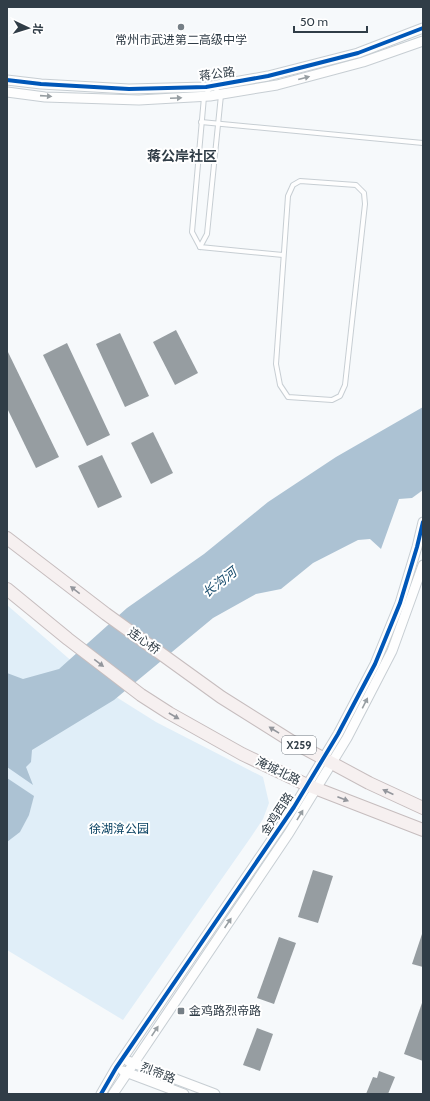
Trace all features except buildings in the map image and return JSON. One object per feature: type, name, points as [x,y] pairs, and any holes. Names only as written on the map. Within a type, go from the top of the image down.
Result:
[{"type":"main road","name":"连心桥","points":[[7,538],[106,614],[221,697],[291,741],[328,760]]},
{"type":"main road","name":"淹城北路","points":[[7,590],[141,695],[169,713],[242,754],[311,787],[423,830]]},
{"type":"main road","name":"X259","points":[[328,760],[369,783],[423,808]]},
{"type":"street","name":"蒋公路","points":[[7,80],[41,84],[129,89],[212,86],[268,76],[358,53],[423,28]]},
{"type":"street","name":"蒋公路","points":[[7,92],[45,97],[139,100],[221,95],[277,85],[356,64],[423,41]]},
{"type":"street","name":"金鸡西路","points":[[113,1094],[289,833],[311,787],[328,760],[375,664],[400,603],[423,522]]},
{"type":"street","name":"金鸡西路","points":[[328,760],[347,738],[392,651],[423,565]]},
{"type":"street","name":"金鸡西路","points":[[101,1094],[116,1068],[294,807],[311,787]]},
{"type":"street","name":"烈帝路","points":[[123,1059],[214,1094]]},
{"type":"street","name":"烈帝路","points":[[116,1068],[184,1094]]},
{"type":"lane","points":[[212,86],[221,95],[207,234],[200,247],[192,232],[204,97],[212,86]]},
{"type":"lane","points":[[201,122],[423,143]]},
{"type":"lane","points":[[300,181],[356,185],[364,193],[365,204],[345,385],[340,396],[332,400],[288,397],[280,385],[276,364],[284,255],[288,196],[293,185],[300,181]]},
{"type":"lane","points":[[200,247],[284,255]]},
{"type":"green space","name":"徐湖渰公园","points":[[7,605],[105,690],[156,722],[263,777],[269,803],[263,819],[123,1020],[7,950]]},
{"type":"water","name":"长沟河","points":[[423,407],[423,490],[412,498],[399,499],[381,549],[370,539],[358,540],[313,563],[281,589],[256,594],[213,618],[114,700],[32,750],[31,762],[26,767],[33,785],[7,767],[7,673],[23,679],[59,669],[127,608],[204,554],[268,502],[336,457]]},
{"type":"water","points":[[7,778],[34,796],[29,815],[20,832],[7,842]]},
{"type":"cycle path","points":[[7,80],[41,84],[129,89],[206,87],[268,76],[358,53],[423,28]]},
{"type":"cycle path","points":[[101,1094],[116,1068],[294,807],[338,734],[375,664],[400,603],[423,522]]},
{"type":"place","name":"常州市武进第二高级中学","points":[[181,27]]},
{"type":"place","name":"金鸡路烈帝路","points":[[181,1011]]},
{"type":"district","name":"蒋公岸社区","points":[[182,156]]}]
